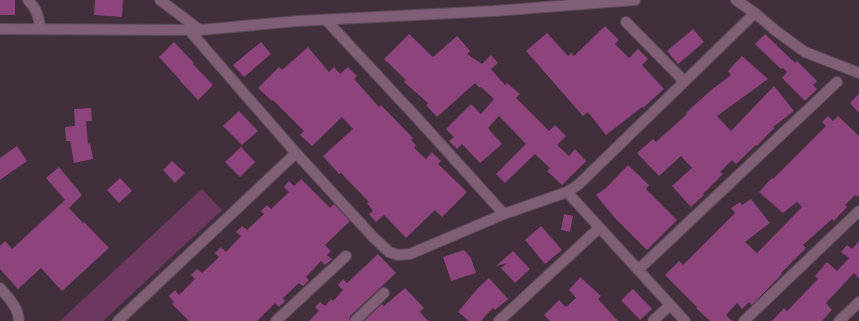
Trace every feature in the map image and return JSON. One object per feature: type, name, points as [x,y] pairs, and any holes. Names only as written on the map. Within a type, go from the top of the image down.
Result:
[{"type":"street","points":[[28,0],[34,6],[39,18],[40,29]]},
{"type":"street","points":[[160,0],[200,30]]},
{"type":"street","points":[[0,29],[200,30],[298,21],[494,12],[635,0]]},
{"type":"street","points":[[736,0],[805,52],[859,73]]},
{"type":"street","points":[[188,30],[296,153],[373,237],[389,252],[398,255],[410,254],[504,214],[567,192],[578,185],[755,13]]},
{"type":"street","points":[[326,20],[504,214]]},
{"type":"street","points":[[626,22],[684,82]]},
{"type":"street","points":[[638,270],[837,82]]},
{"type":"street","points":[[118,321],[296,153]]},
{"type":"street","points":[[567,192],[685,321]]},
{"type":"street","points":[[744,321],[859,211]]},
{"type":"street","points":[[499,321],[599,228]]},
{"type":"street","points":[[276,321],[346,256]]},
{"type":"street","points":[[0,288],[12,302],[19,317],[19,321]]},
{"type":"street","points":[[355,321],[384,292]]},
{"type":"street","points":[[839,321],[859,302]]},
{"type":"street","points":[[653,321],[670,305]]},
{"type":"shaded area","points":[[202,189],[222,210],[103,321],[60,321]]},
{"type":"building","points":[[0,0],[15,0],[15,15],[0,15]]},
{"type":"building","points":[[95,0],[123,0],[122,17],[94,15]]},
{"type":"building","points":[[605,26],[619,40],[615,44],[629,58],[638,49],[648,59],[642,65],[664,89],[643,108],[642,107],[606,135],[588,112],[583,116],[526,51],[547,33],[568,56],[571,53],[574,56]]},
{"type":"building","points":[[693,29],[704,42],[678,64],[667,51]]},
{"type":"building","points":[[409,34],[433,57],[457,36],[470,51],[467,54],[482,64],[491,55],[498,63],[491,69],[505,85],[507,83],[520,94],[516,98],[549,131],[555,125],[566,136],[557,145],[569,156],[575,149],[586,161],[562,185],[547,171],[550,168],[535,154],[505,183],[496,174],[526,144],[499,116],[488,128],[502,144],[480,163],[462,144],[457,149],[449,141],[454,137],[446,129],[471,104],[481,114],[494,99],[475,83],[437,117],[426,105],[428,103],[404,82],[406,80],[384,59]]},
{"type":"building","points":[[765,34],[795,63],[797,61],[817,81],[813,85],[817,89],[805,101],[782,78],[787,72],[783,68],[781,69],[755,44]]},
{"type":"building","points":[[174,42],[213,85],[198,100],[159,57]]},
{"type":"building","points":[[261,42],[271,54],[244,77],[233,65]]},
{"type":"building","points":[[308,47],[329,72],[334,67],[340,74],[348,67],[357,76],[354,79],[379,107],[381,105],[413,138],[411,140],[416,145],[414,148],[426,159],[432,152],[441,161],[438,164],[467,192],[442,217],[435,210],[406,238],[384,215],[376,222],[369,214],[373,211],[367,203],[369,202],[341,173],[339,174],[323,156],[353,129],[342,117],[312,146],[300,135],[304,131],[273,100],[272,101],[258,88],[279,67],[282,70]]},
{"type":"building","points":[[742,56],[768,79],[717,116],[731,131],[774,86],[794,111],[773,127],[774,128],[757,146],[756,145],[736,164],[732,160],[720,172],[723,174],[691,207],[672,186],[692,168],[681,156],[659,176],[637,153],[653,139],[656,142],[711,90],[731,75],[728,71]]},
{"type":"building","points":[[859,94],[859,113],[850,103]]},
{"type":"building","points":[[91,108],[92,121],[86,121],[88,144],[90,143],[93,159],[74,163],[70,141],[66,141],[65,127],[75,126],[74,109]]},
{"type":"building","points":[[239,111],[258,131],[242,145],[223,126]]},
{"type":"building","points":[[828,116],[833,121],[838,116],[859,136],[859,197],[855,195],[845,205],[847,207],[834,221],[832,219],[803,245],[806,248],[752,305],[749,302],[742,309],[737,303],[726,315],[732,321],[710,321],[665,275],[679,261],[683,265],[735,213],[731,208],[740,202],[742,205],[751,199],[770,223],[745,242],[757,253],[802,207],[797,202],[783,213],[759,192],[826,126],[822,122]]},
{"type":"building","points":[[17,146],[27,161],[0,180],[0,158]]},
{"type":"building","points":[[241,147],[255,162],[240,177],[225,162]]},
{"type":"building","points":[[172,161],[185,173],[175,183],[163,170]]},
{"type":"building","points":[[628,165],[649,185],[646,189],[677,220],[647,250],[614,217],[596,195],[606,188]]},
{"type":"building","points":[[59,167],[82,195],[69,208],[109,248],[62,291],[41,268],[18,289],[0,269],[0,246],[5,241],[12,249],[65,200],[46,178]]},
{"type":"building","points":[[120,178],[132,191],[119,203],[107,190]]},
{"type":"building","points":[[301,179],[330,208],[334,204],[350,221],[325,245],[331,251],[327,255],[332,259],[325,265],[321,261],[306,277],[309,280],[303,286],[299,283],[283,298],[285,301],[279,307],[275,303],[257,321],[189,321],[172,304],[174,302],[169,296],[175,290],[179,295],[195,279],[191,275],[197,269],[202,273],[219,257],[215,253],[221,247],[226,252],[241,236],[236,232],[242,226],[247,230],[264,214],[261,211],[267,205],[271,209],[289,192],[284,187],[289,181],[294,186]]},
{"type":"building","points":[[564,214],[573,216],[570,232],[561,230]]},
{"type":"building","points":[[541,226],[562,250],[545,264],[525,240]]},
{"type":"building","points":[[859,241],[859,278],[854,273],[826,303],[832,310],[822,321],[772,321],[784,308],[787,311],[818,279],[815,276],[827,262],[837,271],[849,258],[841,252],[847,245],[852,249]]},
{"type":"building","points":[[464,250],[471,258],[476,273],[451,281],[443,257]]},
{"type":"building","points":[[513,251],[530,269],[515,283],[501,268],[507,263],[496,266]]},
{"type":"building","points":[[378,254],[396,273],[350,316],[349,321],[309,321],[319,311],[315,307],[320,302],[325,306],[331,299],[333,301],[343,290],[338,285],[343,279],[347,283]]},
{"type":"building","points":[[580,277],[601,296],[598,299],[618,321],[550,321],[544,315],[559,300],[566,307],[576,298],[569,290]]},
{"type":"building","points":[[489,278],[508,299],[495,310],[493,308],[481,321],[469,321],[458,312],[477,289]]},
{"type":"building","points":[[405,288],[424,308],[420,312],[428,321],[364,321],[382,304],[384,306]]},
{"type":"building","points":[[633,289],[652,309],[640,320],[621,300]]}]
